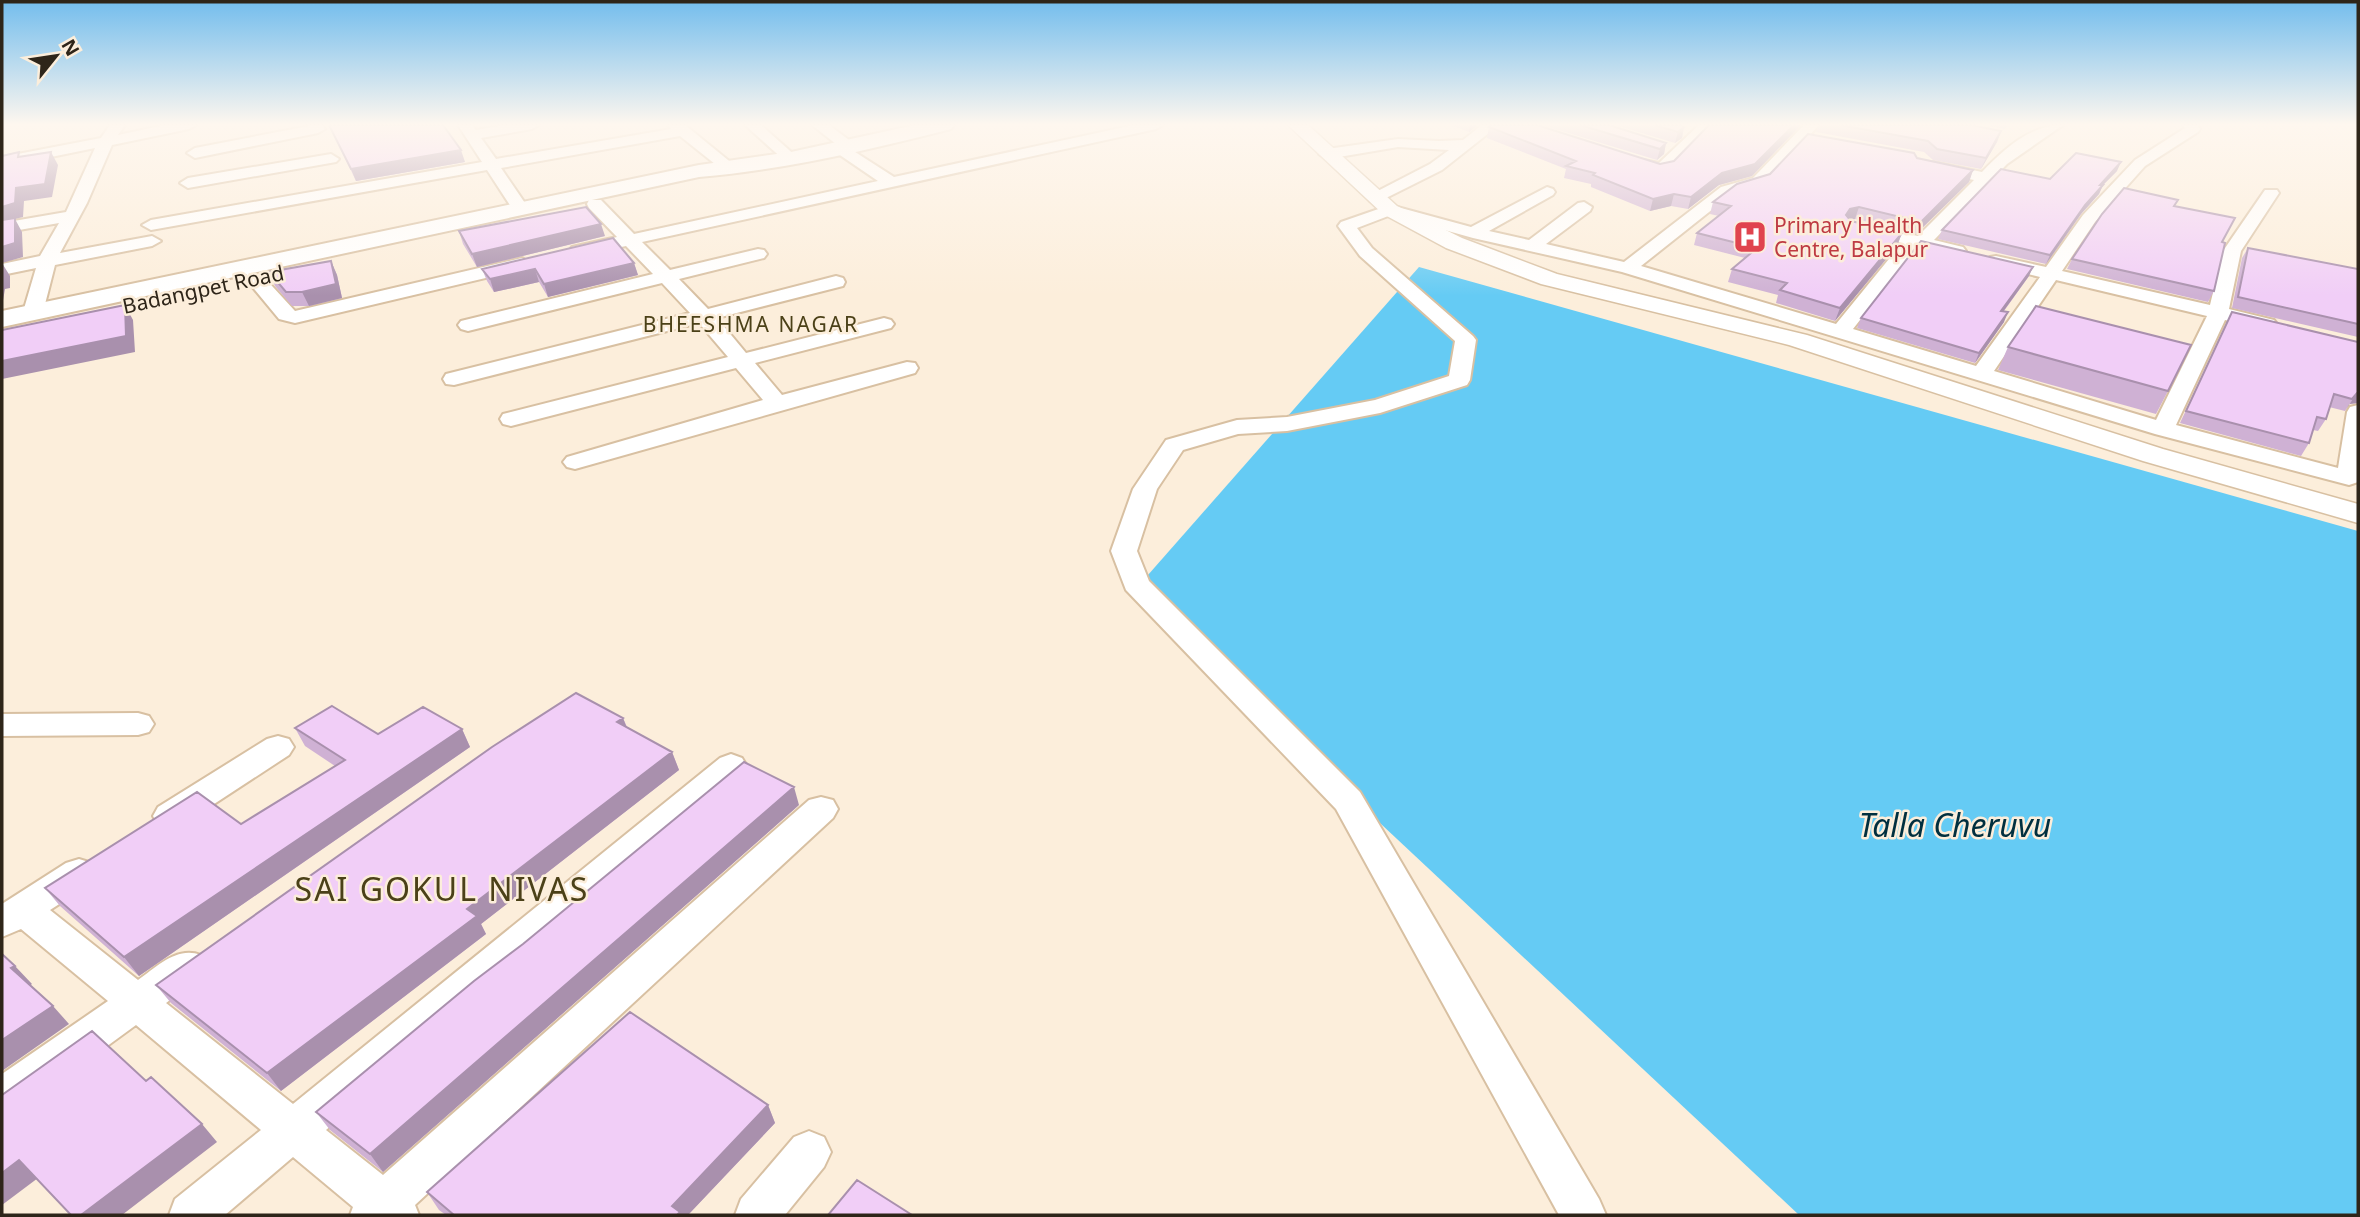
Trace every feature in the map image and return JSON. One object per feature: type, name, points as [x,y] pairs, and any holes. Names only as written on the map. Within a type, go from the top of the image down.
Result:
[{"type":"main road","name":"Badangpet Road","points":[[2,330],[648,182]]},
{"type":"main road","name":"Badangpet Road","points":[[2,319],[254,278],[695,182]]},
{"type":"street","points":[[33,312],[47,260],[88,182]]},
{"type":"street","points":[[188,183],[194,182]]},
{"type":"street","points":[[2,269],[152,233],[270,182]]},
{"type":"street","points":[[504,182],[521,209]]},
{"type":"street","points":[[564,254],[891,182]]},
{"type":"street","points":[[1358,182],[1383,204],[1454,243],[1549,279],[1798,340],[2153,455],[2358,514]]},
{"type":"street","points":[[1415,182],[1347,226],[1366,252],[1466,341],[1459,380],[1380,406],[1287,424],[1237,427],[1174,445],[1144,489],[1124,551],[1136,584],[1348,801],[1583,1215]]},
{"type":"street","points":[[1627,268],[1727,190],[1756,182]]},
{"type":"street","points":[[1839,333],[1917,242],[1981,182]]},
{"type":"street","points":[[1980,374],[2053,274],[2089,219],[2123,182]]},
{"type":"street","points":[[1474,233],[1547,192]]},
{"type":"street","points":[[2162,429],[2218,313],[2232,251],[2271,193]]},
{"type":"street","points":[[595,204],[704,316],[777,403]]},
{"type":"street","points":[[1383,204],[1474,233],[1627,268],[2162,429],[2353,479],[2358,412]]},
{"type":"street","points":[[1533,246],[1584,207]]},
{"type":"street","points":[[2,228],[71,216]]},
{"type":"street","points":[[1854,227],[2282,328]]},
{"type":"street","points":[[468,325],[758,254]]},
{"type":"street","points":[[254,278],[286,315],[295,317],[537,261]]},
{"type":"street","points":[[454,379],[836,282]]},
{"type":"street","points":[[510,419],[884,324]]},
{"type":"street","points":[[575,462],[907,368]]},
{"type":"street","points":[[2,725],[138,724]]},
{"type":"street","points":[[138,835],[278,747]]},
{"type":"street","points":[[191,1215],[731,766]]},
{"type":"street","points":[[104,857],[12,915],[137,1002],[294,1130],[384,1211],[821,809]]},
{"type":"street","points":[[2,1098],[216,946]]},
{"type":"street","points":[[757,1215],[809,1152]]},
{"type":"water","name":"Talla Cheruvu","points":[[1419,267],[2358,531],[2358,1215],[1799,1215],[1133,592]]},
{"type":"building","points":[[2,182],[45,182],[16,188],[15,203],[2,207]]},
{"type":"building","points":[[1610,182],[1711,182],[1691,197],[1674,194],[1653,199]]},
{"type":"building","points":[[1744,182],[1961,182],[1921,222],[1859,207],[1850,209],[1846,215],[1851,221],[1902,233],[1840,308],[1780,290],[1787,283],[1732,269],[1757,248],[1697,233],[1731,206],[1713,202]]},
{"type":"building","points":[[1989,182],[2103,182],[2050,255],[1942,230]]},
{"type":"building","points":[[2124,188],[2178,200],[2174,206],[2235,218],[2222,242],[2225,243],[2214,291],[2072,259],[2102,214]]},
{"type":"building","points":[[586,207],[601,224],[472,254],[459,231]]},
{"type":"building","points":[[15,218],[15,243],[2,247],[2,220]]},
{"type":"building","points":[[613,238],[634,263],[544,284],[535,269],[490,279],[482,269]]},
{"type":"building","points":[[1921,241],[2033,267],[2001,311],[2008,312],[1979,353],[1861,318]]},
{"type":"building","points":[[2248,248],[2358,269],[2358,324],[2238,297]]},
{"type":"building","points":[[331,261],[336,284],[302,292],[286,292],[269,272]]},
{"type":"building","points":[[125,305],[126,336],[2,361],[2,330]]},
{"type":"building","points":[[2036,306],[2191,345],[2168,391],[2008,347]]},
{"type":"building","points":[[2232,312],[2358,342],[2358,392],[2352,399],[2334,394],[2326,419],[2317,417],[2309,443],[2186,411]]},
{"type":"building","points":[[576,693],[623,718],[617,722],[672,752],[467,909],[477,916],[267,1073],[156,985],[492,747]]},
{"type":"building","points":[[332,706],[378,734],[423,707],[462,729],[124,957],[45,888],[197,792],[241,824],[345,760],[295,728]]},
{"type":"building","points":[[744,762],[794,787],[370,1154],[316,1112],[474,981],[523,944]]},
{"type":"building","points":[[2,954],[15,966],[11,968],[53,1006],[2,1040]]},
{"type":"building","points":[[630,1012],[768,1105],[672,1206],[680,1212],[677,1215],[454,1215],[427,1192]]},
{"type":"building","points":[[92,1031],[146,1081],[151,1077],[202,1124],[81,1215],[71,1215],[19,1160],[2,1173],[2,1095]]},
{"type":"building","points":[[857,1180],[912,1215],[828,1215]]},
{"type":"place","name":"Primary Health Centre, Balapur","points":[[1750,237]]},
{"type":"district","name":"BHEESHMA NAGAR","points":[[751,324]]},
{"type":"district","name":"SAI GOKUL NIVAS","points":[[442,888]]}]
